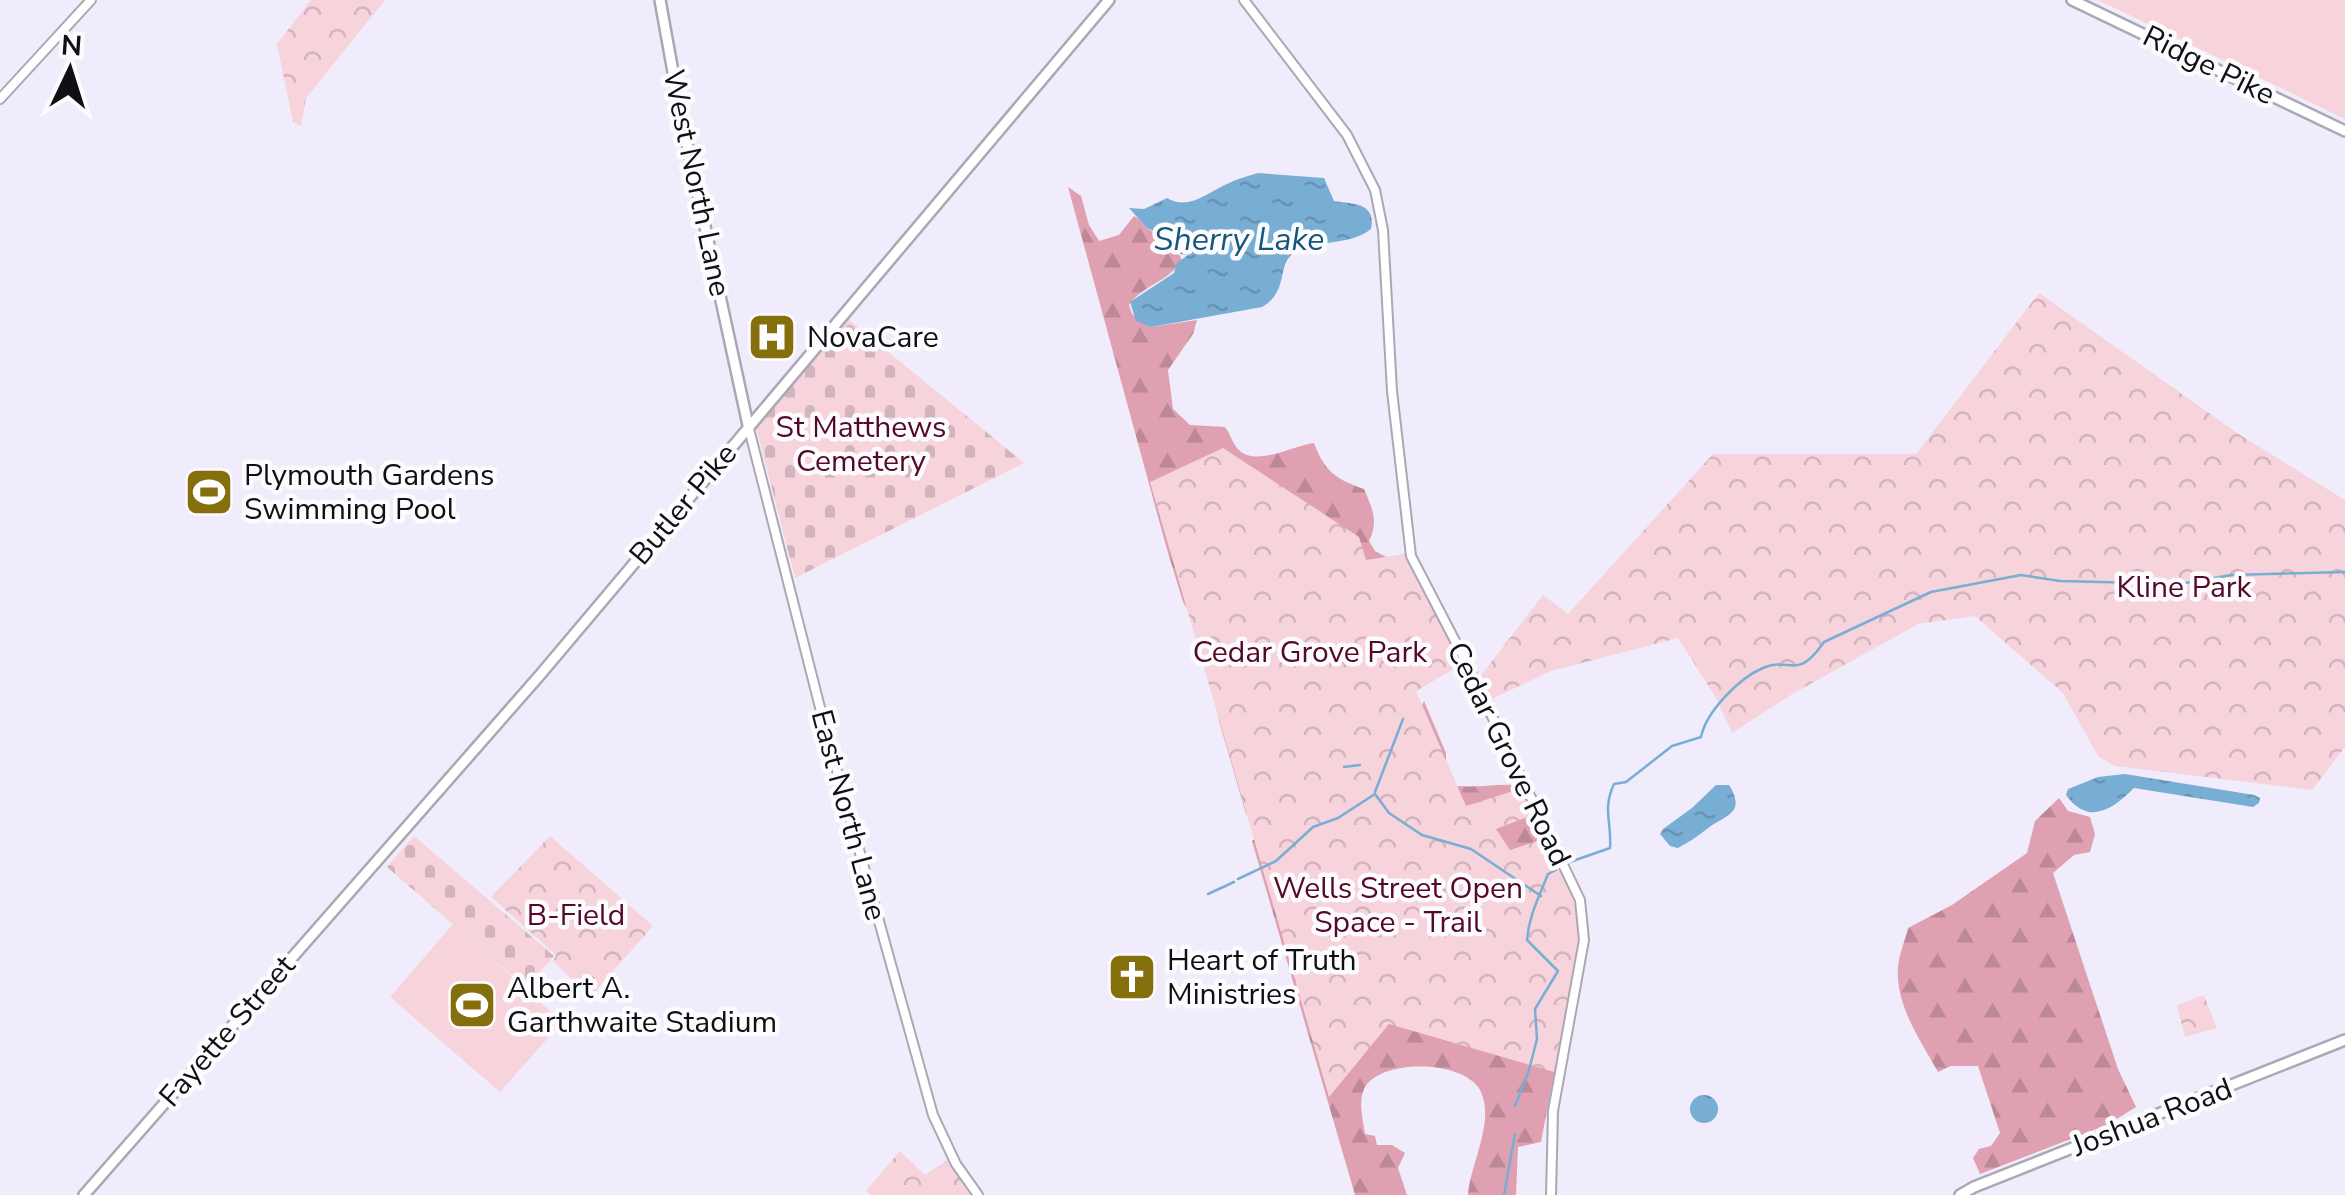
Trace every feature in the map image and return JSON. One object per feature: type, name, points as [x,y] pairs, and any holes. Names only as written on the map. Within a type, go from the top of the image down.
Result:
[{"type":"main road","name":"West North Lane","points":[[660,0],[748,425]]},
{"type":"main road","name":"Butler Pike","points":[[371,868],[540,675],[1109,0]]},
{"type":"main road","name":"Ridge Pike","points":[[2072,0],[2345,131]]},
{"type":"main road","name":"Fayette Street","points":[[84,1195],[371,868]]},
{"type":"main road","name":"Joshua Road","points":[[1960,1195],[2345,1040]]},
{"type":"street","points":[[0,99],[92,0]]},
{"type":"street","name":"Cedar Grove Road","points":[[1244,0],[1347,134],[1375,190],[1383,230],[1392,391],[1411,556],[1580,900],[1584,940],[1552,1112],[1551,1195]]},
{"type":"street","name":"East North Lane","points":[[748,425],[826,731],[932,1115],[952,1157],[978,1195]]},
{"type":"green space","points":[[311,0],[385,0],[306,98],[301,126],[293,122],[277,44]]},
{"type":"green space","points":[[2098,0],[2345,0],[2345,119]]},
{"type":"green space","name":"Cedar Grove Park","points":[[1068,187],[1081,196],[1089,225],[1099,241],[1119,235],[1134,216],[1170,244],[1182,260],[1129,305],[1132,314],[1151,327],[1197,320],[1193,334],[1168,370],[1173,409],[1190,425],[1225,427],[1244,454],[1263,456],[1314,443],[1333,473],[1364,489],[1374,521],[1369,541],[1375,551],[1395,562],[1253,821],[1246,814],[1219,721],[1216,682],[1198,626],[1183,602],[1166,546]]},
{"type":"green space","name":"Kline Park","points":[[2039,293],[2240,435],[2345,500],[2345,747],[2312,790],[2115,766],[2098,756],[2063,693],[1975,616],[1918,624],[1794,693],[1732,733],[1716,698],[1678,638],[1551,671],[1485,702],[1476,682],[1543,595],[1568,614],[1713,454],[1916,454]]},
{"type":"green space","name":"St Matthews Cemetery","points":[[848,319],[1024,463],[795,578],[756,427]]},
{"type":"green space","points":[[1223,448],[1359,537],[1366,560],[1411,553],[1466,662],[1416,691],[1466,806],[1526,787],[1538,813],[1496,829],[1510,850],[1549,837],[1580,900],[1585,924],[1558,1073],[1389,1024],[1329,1097],[1150,482]]},
{"type":"green space","name":"Wells Street Open Space - Trail","points":[[1424,701],[1446,753],[1446,784],[1517,785],[1556,876],[1563,1026],[1541,1142],[1518,1147],[1516,1195],[1468,1195],[1484,1128],[1480,1090],[1457,1073],[1422,1067],[1386,1072],[1373,1079],[1361,1100],[1365,1134],[1375,1136],[1377,1145],[1392,1145],[1405,1153],[1398,1168],[1407,1195],[1355,1195],[1252,841],[1415,719]]},
{"type":"green space","points":[[2059,798],[2068,811],[2090,817],[2095,834],[2090,852],[2074,855],[2053,873],[2118,1069],[2136,1107],[2107,1125],[1980,1174],[1973,1158],[1979,1149],[1991,1146],[2000,1133],[1978,1066],[1951,1066],[1938,1072],[1905,1009],[1898,981],[1900,957],[1908,928],[1952,905],[2027,853],[2035,821]]},
{"type":"green space","points":[[414,836],[554,956],[526,988],[387,867]]},
{"type":"green space","name":"B-Field","points":[[550,836],[653,926],[590,997],[553,961],[556,955],[491,897]]},
{"type":"green space","name":"Albert A. Garthwaite Stadium","points":[[453,924],[562,1022],[500,1092],[390,997]]},
{"type":"green space","points":[[2204,995],[2217,1028],[2185,1037],[2177,1005]]},
{"type":"green space","points":[[900,1151],[925,1175],[952,1157],[978,1195],[871,1195],[866,1191]]},
{"type":"water","name":"Sherry Lake","points":[[1258,173],[1324,178],[1334,201],[1366,209],[1372,220],[1371,229],[1353,238],[1293,254],[1285,264],[1276,294],[1262,307],[1151,327],[1136,321],[1130,302],[1174,273],[1177,263],[1188,255],[1180,254],[1168,240],[1146,227],[1129,208],[1144,209],[1167,198],[1191,201]]},
{"type":"water","points":[[2125,774],[2260,798],[2253,807],[2134,788],[2110,807],[2092,812],[2075,805],[2066,795],[2068,789],[2098,777]]},
{"type":"water","points":[[1716,785],[1729,785],[1736,802],[1732,813],[1678,848],[1670,846],[1660,834],[1663,829]]},
{"type":"water","points":[[1704,1095],[1714,1099],[1718,1109],[1714,1119],[1704,1123],[1694,1119],[1690,1109],[1694,1099]]},
{"type":"waterway","points":[[1567,863],[1610,848],[1608,809],[1614,784],[1626,782],[1672,746],[1701,737],[1716,707],[1744,679],[1773,665],[1800,665],[1824,642],[1931,592],[2021,575],[2060,581],[2180,584],[2231,575],[2345,572]]},
{"type":"waterway","points":[[1375,792],[1403,719]]},
{"type":"waterway","points":[[1344,767],[1360,765]]},
{"type":"waterway","points":[[1238,879],[1276,861],[1313,827],[1338,818],[1375,794],[1389,813],[1422,835],[1471,849],[1541,896]]},
{"type":"waterway","points":[[1515,1106],[1537,1039],[1535,1009],[1558,971],[1527,940],[1532,914],[1548,874],[1556,870]]},
{"type":"waterway","points":[[1208,894],[1234,882]]},
{"type":"waterway","points":[[1504,1195],[1515,1134]]},
{"type":"place","name":"NovaCare","points":[[772,337]]},
{"type":"place","name":"Plymouth Gardens Swimming Pool","points":[[209,492]]},
{"type":"place","name":"Heart of Truth Ministries","points":[[1132,977]]},
{"type":"place","name":"Albert A. Garthwaite Stadium","points":[[472,1005]]}]
